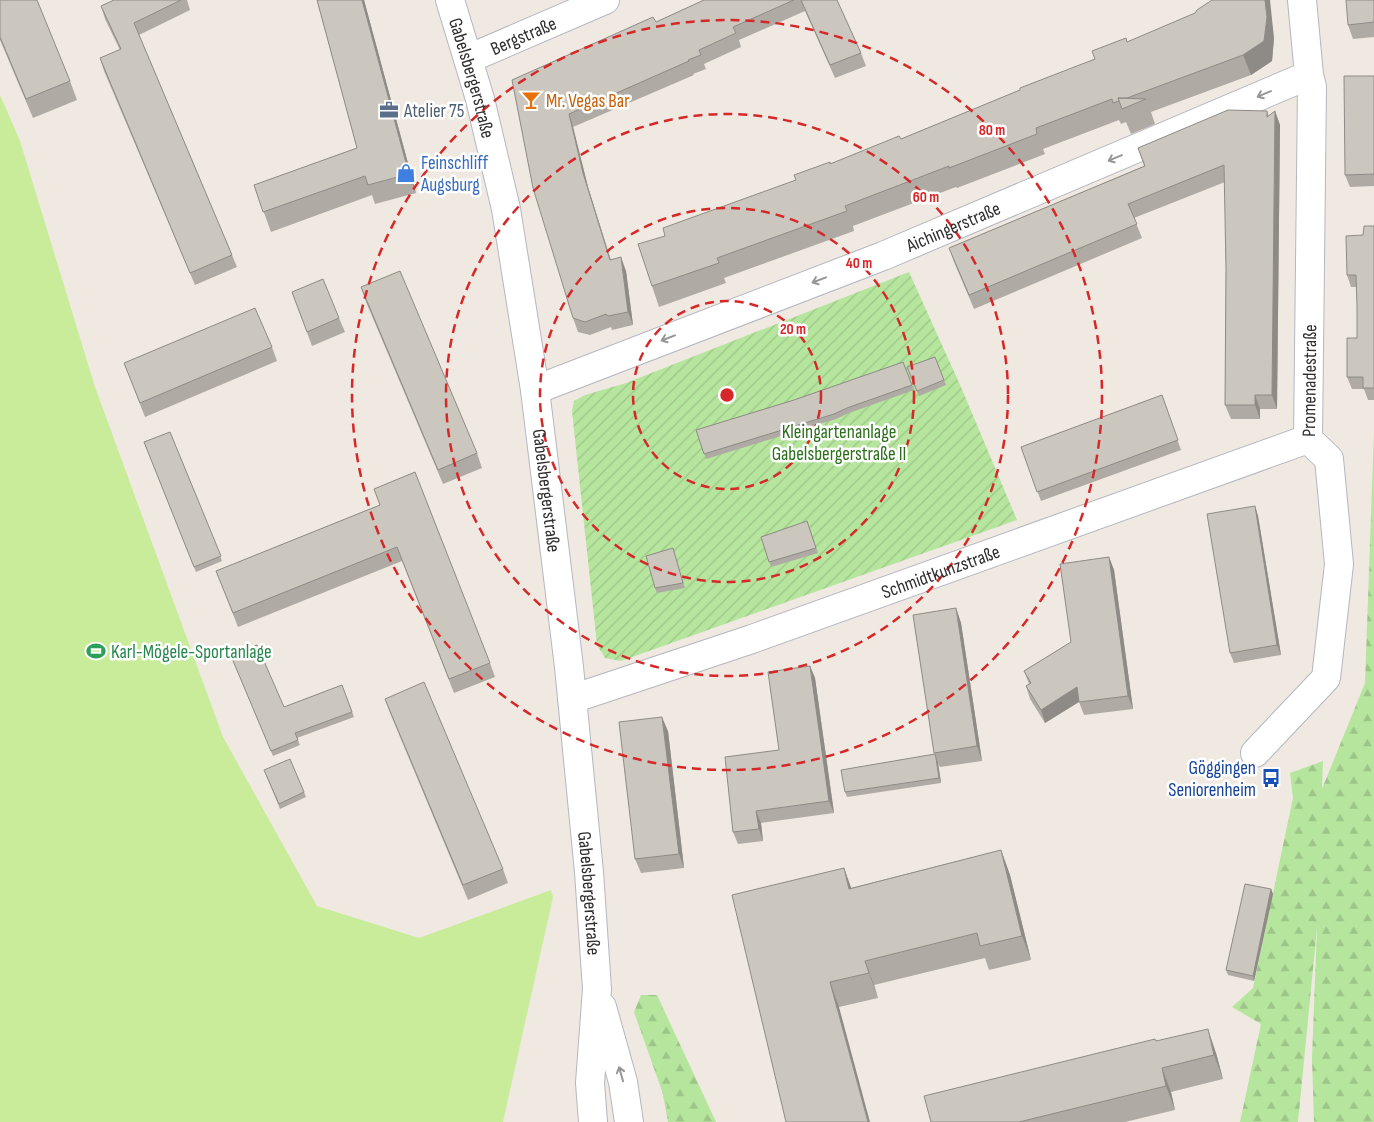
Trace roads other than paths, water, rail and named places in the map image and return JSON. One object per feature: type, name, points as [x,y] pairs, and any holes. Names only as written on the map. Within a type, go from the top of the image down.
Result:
[{"type":"street","name":"Gabelsbergerstraße","points":[[450,0],[480,99],[506,209],[535,390],[572,699],[589,872],[597,989],[590,1084],[593,1122]]},
{"type":"street","name":"Bergstraße","points":[[468,59],[605,0]]},
{"type":"street","name":"Promenadestraße","points":[[1255,753],[1326,678],[1339,564],[1329,459],[1308,439],[1312,87],[1309,75],[1302,0]]},
{"type":"street","name":"Aichingerstraße","points":[[535,390],[883,256],[1309,75]]},
{"type":"street","name":"Schmidtkunzstraße","points":[[572,699],[752,638],[1308,439]]},
{"type":"street","name":"Gabelsbergerstraße","points":[[597,989],[623,1082],[629,1122]]},
{"type":"place","name":"Mr. Vegas Bar","points":[[531,100]]},
{"type":"place","name":"Atelier 75","points":[[389,110]]},
{"type":"place","name":"Feinschliff Augsburg","points":[[406,173]]},
{"type":"place","name":"Karl-Mögele-Sportanlage","points":[[96,651]]},
{"type":"place","name":"Göggingen Seniorenheim","points":[[1271,778]]},
{"type":"park label","name":"Kleingartenanlage Gabelsbergerstraße II","points":[[839,442]]}]
